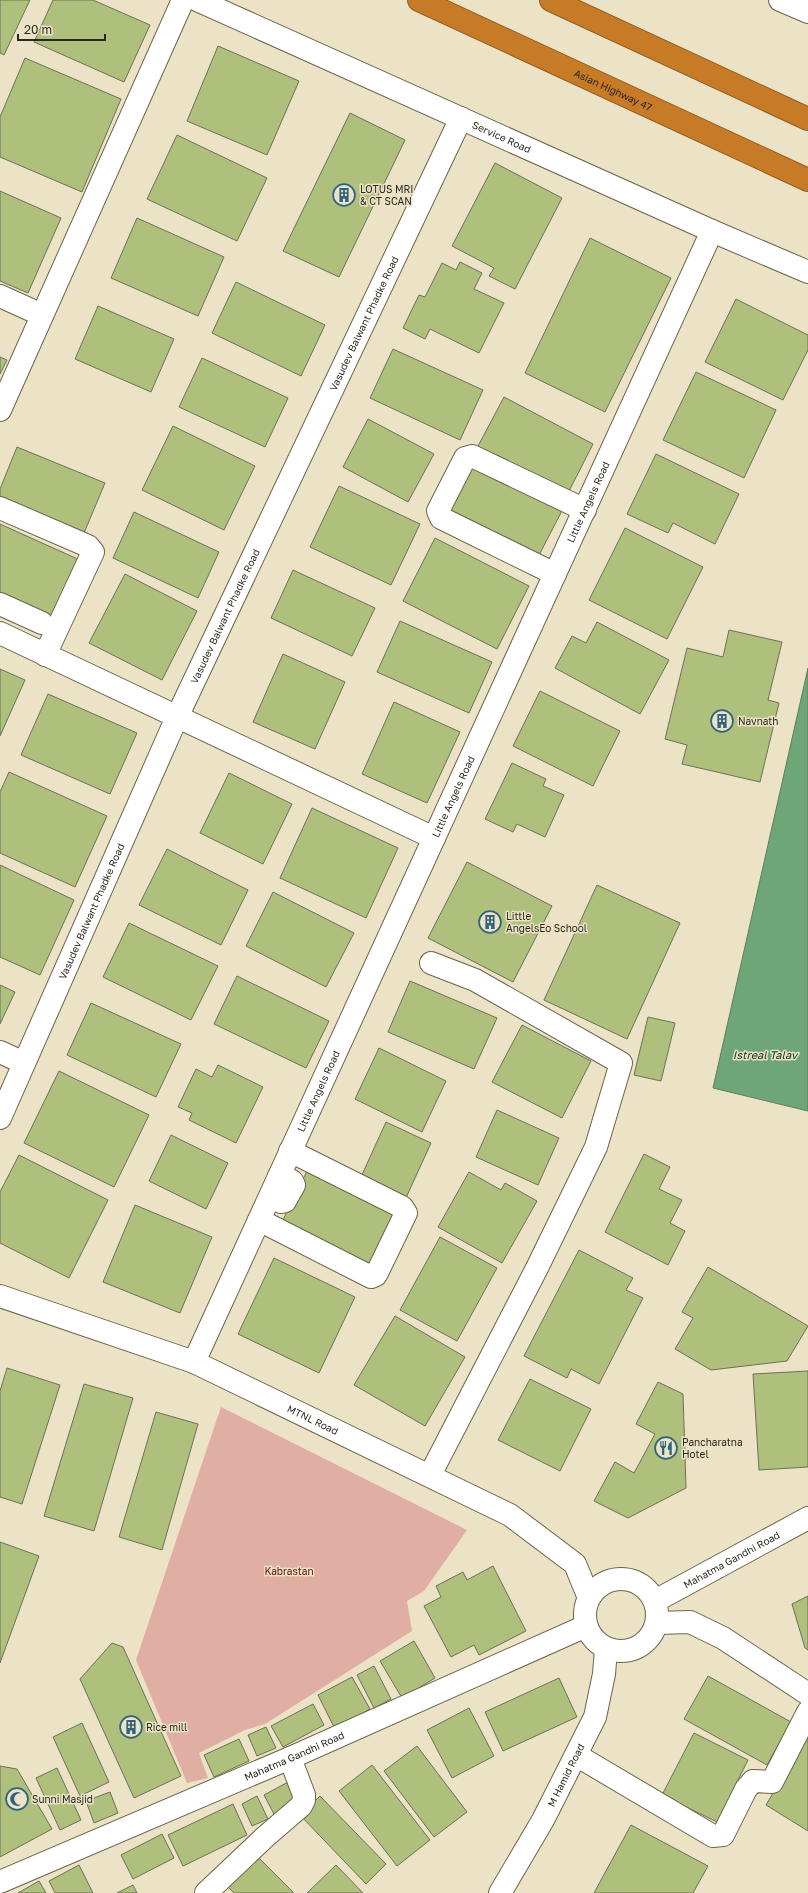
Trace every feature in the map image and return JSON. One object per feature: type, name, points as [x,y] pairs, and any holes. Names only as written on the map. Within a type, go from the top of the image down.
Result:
[{"type":"highway","name":"Asian Highway 47","points":[[419,0],[808,180]]},
{"type":"highway","points":[[551,0],[808,119]]},
{"type":"street","points":[[0,410],[183,0]]},
{"type":"street","name":"Service Road","points":[[197,0],[712,231],[808,272]]},
{"type":"street","points":[[780,0],[808,12]]},
{"type":"street","name":"Vasudev Balwant Phadke Road","points":[[0,1118],[177,717],[461,118]]},
{"type":"street","name":"Little Angels Road","points":[[194,1362],[712,231]]},
{"type":"street","points":[[0,296],[42,315]]},
{"type":"street","points":[[556,574],[442,518],[438,511],[465,458],[472,456],[585,510]]},
{"type":"street","points":[[0,508],[88,546],[93,552],[45,655]]},
{"type":"street","points":[[0,604],[42,623]]},
{"type":"street","points":[[0,633],[434,838]]},
{"type":"street","points":[[430,963],[474,980],[621,1063],[596,1147],[537,1268],[430,1475]]},
{"type":"street","points":[[0,1052],[24,1063]]},
{"type":"street","points":[[259,1220],[371,1277],[376,1275],[406,1213],[402,1207],[290,1151]]},
{"type":"street","name":"MTNL Road","points":[[0,1296],[194,1362],[510,1515],[575,1564],[589,1598]]},
{"type":"street","name":"Mahatma Gandhi Road","points":[[655,1601],[808,1518]]},
{"type":"street","points":[[617,1579],[629,1579],[640,1584],[649,1591],[655,1601],[657,1622],[653,1633],[647,1641],[628,1651],[606,1649],[591,1636],[586,1626],[585,1617],[589,1598],[600,1586],[617,1579]]},
{"type":"street","points":[[657,1622],[690,1622],[723,1638],[808,1694]]},
{"type":"street","name":"Mahatma Gandhi Road","points":[[0,1882],[290,1758],[586,1626]]},
{"type":"street","name":"M Hamid Road","points":[[500,1893],[543,1820],[595,1717],[604,1674],[606,1649]]},
{"type":"street","points":[[576,1755],[713,1836],[723,1835],[746,1789],[753,1781],[772,1782],[808,1712]]},
{"type":"street","points":[[206,1893],[265,1837],[301,1806],[304,1800],[304,1794],[290,1758]]},
{"type":"green space","name":"Kabrastan","points":[[221,1407],[467,1530],[424,1591],[407,1601],[412,1631],[265,1724],[245,1730],[199,1753],[208,1778],[187,1783],[136,1660]]},
{"type":"water","name":"Istreal Talav","points":[[808,668],[808,1111],[713,1088]]},
{"type":"building","points":[[0,0],[30,0],[4,55],[0,53]]},
{"type":"building","points":[[53,0],[93,0],[150,25],[124,82],[34,42]]},
{"type":"building","points":[[218,46],[299,81],[267,155],[187,121]]},
{"type":"building","points":[[25,58],[121,99],[82,192],[0,157],[0,117]]},
{"type":"building","name":"LOTUS MRI & CT SCAN","points":[[350,113],[405,140],[339,277],[283,251]]},
{"type":"building","points":[[177,135],[267,178],[237,241],[147,199]]},
{"type":"building","points":[[495,163],[562,198],[515,289],[489,276],[494,268],[452,246]]},
{"type":"building","points":[[0,191],[61,218],[28,293],[0,281]]},
{"type":"building","points":[[137,218],[224,257],[198,316],[111,278]]},
{"type":"building","points":[[590,238],[671,278],[605,412],[525,373]]},
{"type":"building","points":[[460,262],[482,273],[474,289],[504,303],[479,353],[430,329],[425,339],[403,328],[419,295],[425,297],[442,263],[456,270]]},
{"type":"building","points":[[236,282],[325,325],[301,376],[212,333]]},
{"type":"building","points":[[736,299],[808,335],[808,350],[783,400],[705,362]]},
{"type":"building","points":[[98,306],[174,339],[151,392],[75,359]]},
{"type":"building","points":[[393,349],[483,390],[460,440],[370,398]]},
{"type":"building","points":[[0,357],[7,360],[0,374]]},
{"type":"building","points":[[202,358],[288,398],[265,447],[179,407]]},
{"type":"building","points":[[696,372],[776,410],[744,478],[663,440]]},
{"type":"building","points":[[504,397],[593,444],[567,495],[477,448]]},
{"type":"building","points":[[368,419],[434,454],[408,502],[343,467]]},
{"type":"building","points":[[173,426],[255,466],[224,530],[142,490]]},
{"type":"building","points":[[17,447],[105,483],[84,533],[0,498],[0,489]]},
{"type":"building","points":[[656,454],[739,494],[715,544],[673,523],[668,533],[627,514]]},
{"type":"building","points":[[470,461],[565,505],[537,559],[444,513]]},
{"type":"building","points":[[339,486],[420,524],[391,585],[310,547]]},
{"type":"building","points":[[134,512],[219,552],[198,598],[113,558]]},
{"type":"building","points":[[0,524],[82,561],[55,623],[0,598]]},
{"type":"building","points":[[625,528],[703,567],[667,639],[589,600]]},
{"type":"building","points":[[435,538],[529,586],[497,649],[403,601]]},
{"type":"building","points":[[293,570],[375,608],[352,656],[271,618]]},
{"type":"building","points":[[125,574],[197,611],[162,680],[89,643]]},
{"type":"building","points":[[400,621],[492,662],[469,713],[377,672]]},
{"type":"building","points":[[597,622],[669,660],[640,714],[555,668],[572,636],[586,643]]},
{"type":"building","name":"Navnath","points":[[729,630],[782,642],[768,700],[779,703],[760,782],[682,764],[687,745],[665,739],[687,648],[723,657]]},
{"type":"building","points":[[283,654],[345,682],[315,749],[253,722]]},
{"type":"building","points":[[0,669],[25,680],[0,736]]},
{"type":"building","points":[[540,691],[620,731],[593,786],[513,746]]},
{"type":"building","points":[[48,694],[137,733],[110,794],[21,755]]},
{"type":"building","points":[[394,702],[460,732],[427,803],[362,774]]},
{"type":"building","points":[[512,763],[546,779],[543,786],[564,795],[545,837],[517,824],[513,832],[485,819]]},
{"type":"building","points":[[9,772],[107,816],[75,887],[0,853],[0,792]]},
{"type":"building","points":[[229,773],[292,804],[263,864],[200,833]]},
{"type":"building","points":[[312,808],[398,848],[366,918],[280,878]]},
{"type":"building","points":[[167,849],[248,890],[221,945],[139,905]]},
{"type":"building","name":"Little AngelsEo School","points":[[467,862],[552,906],[513,982],[428,938]]},
{"type":"building","points":[[0,865],[74,900],[40,975],[0,957]]},
{"type":"building","points":[[597,885],[680,923],[627,1039],[544,1000]]},
{"type":"building","points":[[273,892],[354,933],[326,987],[246,946]]},
{"type":"building","points":[[129,923],[218,966],[191,1020],[103,977]]},
{"type":"building","points":[[237,976],[329,1021],[306,1068],[214,1024]]},
{"type":"building","points":[[410,981],[497,1018],[474,1069],[388,1032]]},
{"type":"building","points":[[0,985],[15,992],[0,1024]]},
{"type":"building","points":[[91,1003],[181,1044],[156,1097],[67,1055]]},
{"type":"building","points":[[648,1017],[675,1023],[661,1081],[634,1075]]},
{"type":"building","points":[[522,1025],[591,1061],[562,1118],[492,1082]]},
{"type":"building","points":[[379,1048],[446,1081],[422,1132],[355,1099]]},
{"type":"building","points":[[218,1065],[263,1087],[236,1143],[189,1120],[192,1113],[178,1107],[196,1069],[212,1077]]},
{"type":"building","points":[[59,1071],[149,1115],[114,1187],[24,1143]]},
{"type":"building","points":[[497,1110],[559,1138],[538,1185],[476,1157]]},
{"type":"building","points":[[386,1122],[431,1143],[405,1200],[360,1179]]},
{"type":"building","points":[[171,1135],[228,1163],[206,1209],[149,1181]]},
{"type":"building","points":[[644,1154],[670,1167],[659,1189],[682,1200],[670,1223],[685,1231],[668,1265],[605,1232]]},
{"type":"building","points":[[19,1155],[108,1200],[69,1278],[0,1243],[0,1192]]},
{"type":"building","points":[[311,1163],[402,1213],[373,1272],[280,1226]]},
{"type":"building","points":[[469,1172],[501,1190],[505,1183],[537,1201],[502,1263],[438,1227]]},
{"type":"building","points":[[135,1205],[212,1237],[180,1313],[103,1282]]},
{"type":"building","points":[[440,1237],[497,1268],[457,1341],[400,1310]]},
{"type":"building","points":[[579,1250],[633,1278],[626,1290],[643,1298],[599,1384],[571,1369],[567,1378],[524,1356]]},
{"type":"building","points":[[274,1258],[355,1297],[319,1373],[238,1334]]},
{"type":"building","points":[[708,1267],[808,1326],[787,1361],[711,1370],[675,1349],[693,1318],[682,1312]]},
{"type":"building","points":[[395,1316],[465,1357],[425,1426],[354,1385]]},
{"type":"building","points":[[7,1368],[60,1385],[22,1504],[0,1497],[0,1391]]},
{"type":"building","points":[[808,1371],[808,1467],[759,1470],[753,1374]]},
{"type":"building","points":[[530,1379],[591,1409],[560,1471],[498,1440]]},
{"type":"building","name":"Pancharatna Hotel","points":[[658,1382],[683,1394],[686,1488],[628,1518],[594,1501],[615,1462],[634,1473],[655,1434],[636,1424]]},
{"type":"building","points":[[84,1384],[133,1398],[94,1531],[44,1516]]},
{"type":"building","points":[[156,1412],[198,1424],[162,1550],[119,1537]]},
{"type":"building","points":[[0,1542],[39,1556],[0,1663]]},
{"type":"building","points":[[493,1566],[526,1631],[479,1655],[474,1645],[451,1657],[424,1606],[441,1597],[436,1586],[463,1572],[467,1580]]},
{"type":"building","points":[[808,1596],[808,1650],[805,1648],[792,1604]]},
{"type":"building","points":[[414,1641],[435,1678],[402,1698],[380,1661]]},
{"type":"building","name":"Rice mill","points":[[112,1643],[123,1647],[181,1776],[134,1798],[80,1679]]},
{"type":"building","points":[[374,1666],[391,1699],[374,1708],[357,1675]]},
{"type":"building","points":[[708,1676],[791,1722],[767,1765],[684,1719]]},
{"type":"building","points":[[352,1677],[370,1709],[335,1729],[318,1695]]},
{"type":"building","points":[[559,1678],[577,1717],[503,1751],[485,1712]]},
{"type":"building","points":[[313,1704],[324,1725],[283,1747],[271,1726]]},
{"type":"building","points":[[469,1708],[494,1756],[452,1778],[427,1730]]},
{"type":"building","points":[[82,1723],[109,1782],[80,1796],[53,1737]]},
{"type":"building","points":[[266,1727],[276,1748],[257,1756],[248,1735]]},
{"type":"building","points":[[694,1733],[748,1760],[717,1822],[662,1795]]},
{"type":"building","points":[[807,1735],[808,1736],[808,1831],[766,1805]]},
{"type":"building","points":[[239,1739],[249,1761],[214,1777],[204,1755]]},
{"type":"building","points":[[417,1746],[467,1812],[434,1837],[384,1771]]},
{"type":"building","points":[[372,1765],[430,1840],[397,1866],[339,1791]]},
{"type":"building","name":"Sunni Masjid","points":[[0,1766],[17,1769],[52,1829],[0,1857]]},
{"type":"building","points":[[57,1768],[81,1820],[60,1830],[36,1778]]},
{"type":"building","points":[[290,1781],[300,1800],[274,1814],[264,1795]]},
{"type":"building","points":[[110,1792],[118,1813],[94,1823],[86,1801]]},
{"type":"building","points":[[257,1796],[268,1819],[252,1826],[242,1804]]},
{"type":"building","points":[[320,1796],[386,1864],[366,1884],[300,1815]]},
{"type":"building","points":[[233,1804],[247,1835],[183,1866],[168,1835]]},
{"type":"building","points":[[631,1825],[708,1866],[693,1893],[594,1893]]},
{"type":"building","points":[[162,1834],[174,1858],[133,1879],[121,1855]]},
{"type":"building","points":[[255,1854],[293,1893],[234,1893],[225,1884]]},
{"type":"building","points":[[79,1865],[93,1893],[55,1893],[49,1881]]},
{"type":"building","points":[[336,1865],[363,1893],[307,1893]]},
{"type":"building","points":[[39,1881],[46,1893],[18,1893]]},
{"type":"building","points":[[133,1885],[137,1893],[117,1893]]},
{"type":"place","name":"LOTUS MRI & CT SCAN","points":[[344,195]]},
{"type":"place","name":"Navnath","points":[[722,721]]},
{"type":"place","name":"Little AngelsEo School","points":[[490,922]]},
{"type":"place","name":"Pancharatna Hotel","points":[[666,1448]]},
{"type":"place","name":"Rice mill","points":[[131,1727]]},
{"type":"place","name":"Sunni Masjid","points":[[17,1799]]}]
